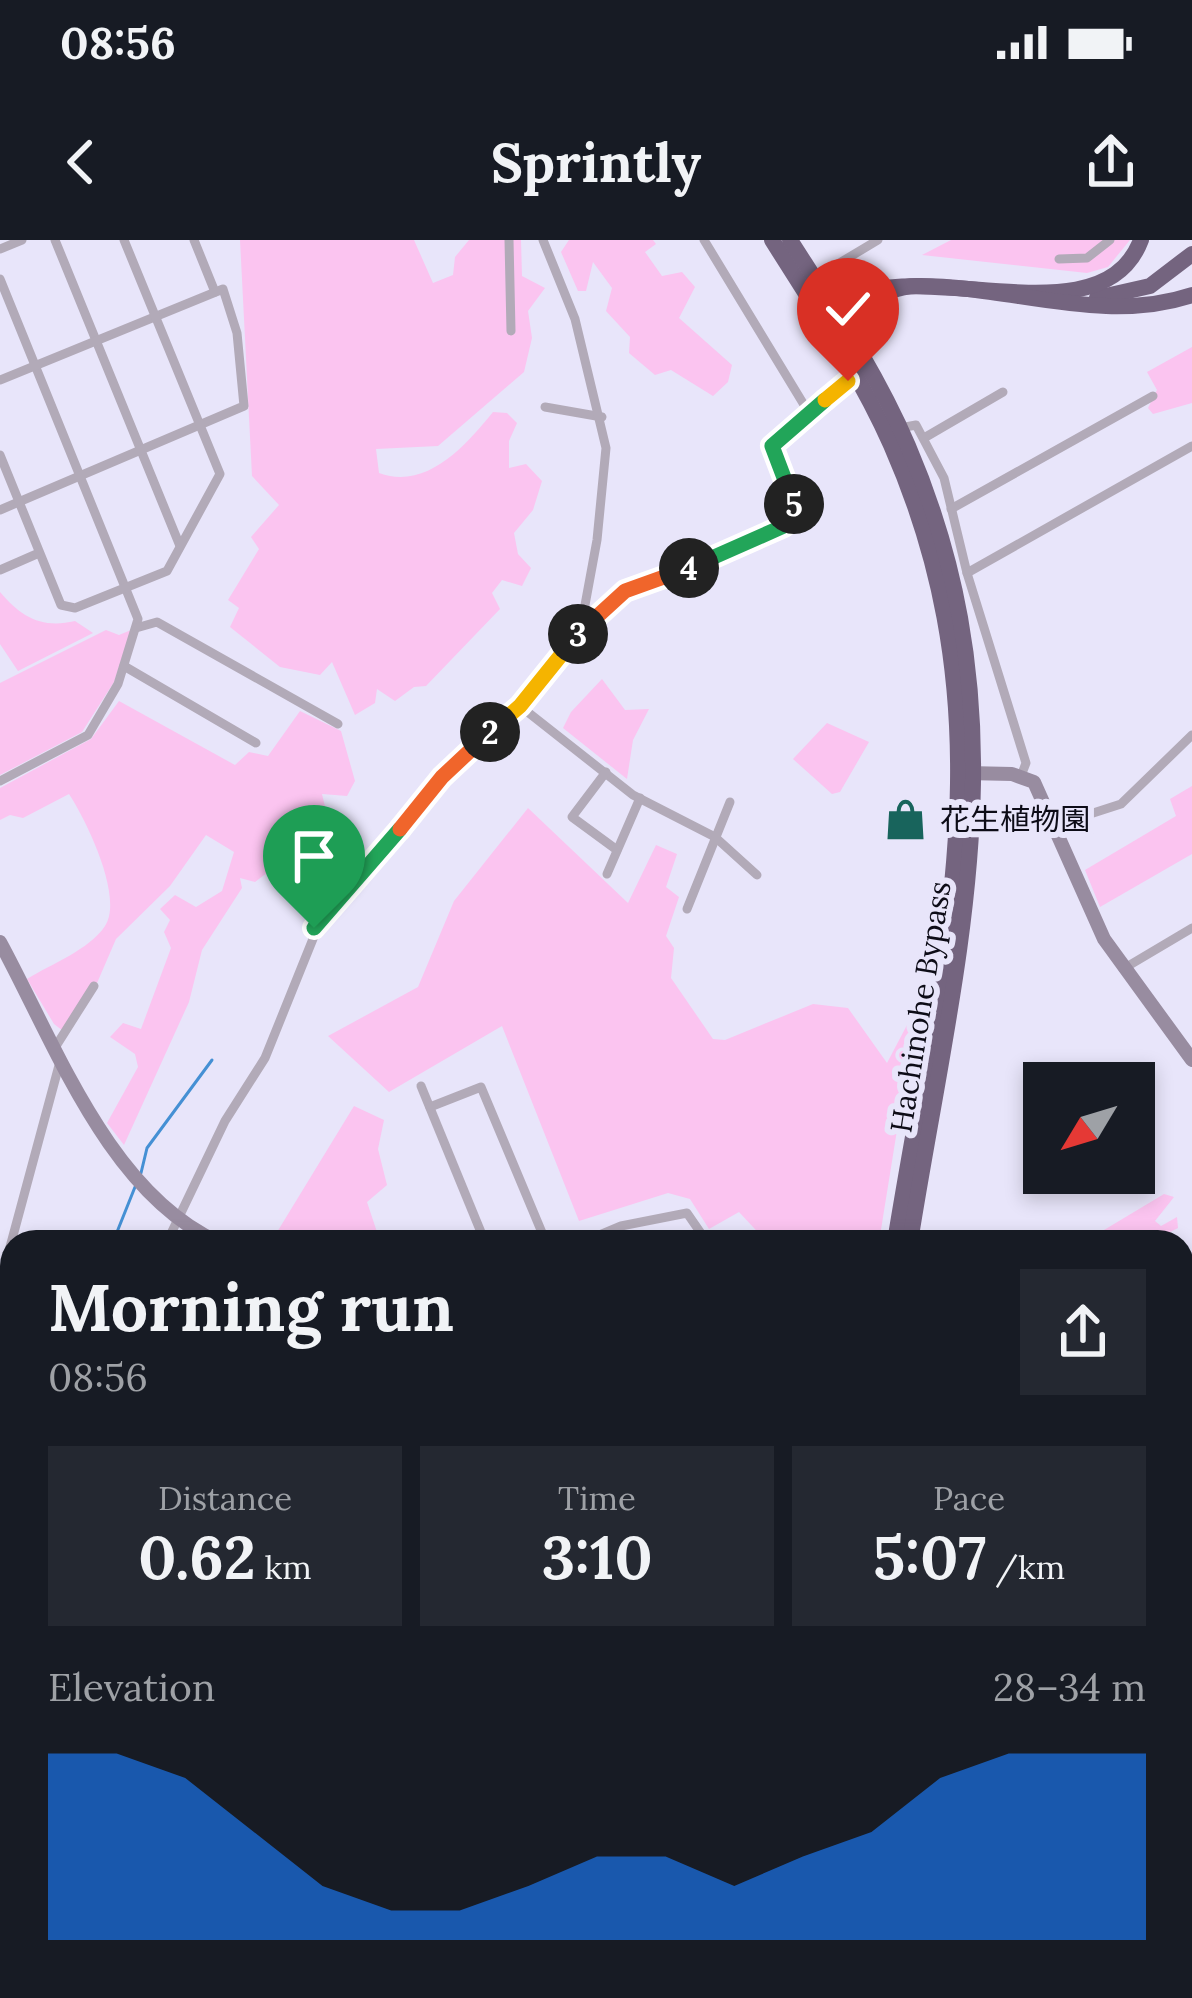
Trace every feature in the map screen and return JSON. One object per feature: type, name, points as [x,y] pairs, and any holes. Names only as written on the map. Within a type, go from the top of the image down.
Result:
[{"type":"highway","points":[[772,240],[831,314]]},
{"type":"highway","points":[[790,240],[831,314]]},
{"type":"highway","points":[[1037,291],[1101,281],[1128,263],[1142,240]]},
{"type":"highway","points":[[1037,291],[1127,287],[1165,267],[1192,242]]},
{"type":"highway","points":[[831,314],[902,287],[1128,294],[1169,274],[1192,254]]},
{"type":"highway","points":[[1037,291],[1136,307],[1192,295]]},
{"type":"highway","name":"Hachinohe Bypass","points":[[831,314],[891,444],[930,549],[954,662],[969,773],[897,1230]]},
{"type":"highway","name":"Hachinohe Bypass","points":[[831,314],[900,428],[932,508],[962,619],[970,876],[912,1230]]},
{"type":"main road","points":[[969,773],[1021,776],[1045,796],[1104,939],[1192,1060]]},
{"type":"main road","points":[[0,942],[113,1150],[148,1193],[196,1230]]},
{"type":"street","points":[[0,249],[22,240]]},
{"type":"street","points":[[55,240],[180,547]]},
{"type":"street","points":[[0,454],[61,605],[75,608],[167,571],[220,475],[124,240]]},
{"type":"street","points":[[194,240],[214,292]]},
{"type":"street","points":[[509,240],[511,331]]},
{"type":"street","points":[[543,240],[562,279],[602,417],[606,448],[597,540],[580,632]]},
{"type":"street","points":[[704,240],[809,413]]},
{"type":"street","points":[[814,278],[878,240]]},
{"type":"street","points":[[1059,260],[1087,259],[1110,240]]},
{"type":"street","points":[[0,278],[125,588],[136,628],[124,666],[88,735],[0,781]]},
{"type":"street","points":[[0,380],[223,289],[237,333],[244,406],[0,510]]},
{"type":"street","points":[[173,1230],[225,1121],[265,1058],[323,914],[372,865],[442,777],[520,706],[580,632],[625,591],[663,580],[796,517],[772,446],[856,375]]},
{"type":"street","points":[[924,438],[1003,392]]},
{"type":"street","points":[[951,509],[1153,396]]},
{"type":"street","points":[[545,407],[602,417]]},
{"type":"street","points":[[900,428],[916,424],[944,478],[967,573],[1026,764],[1021,776]]},
{"type":"street","points":[[967,573],[1192,446]]},
{"type":"street","points":[[0,571],[39,553]]},
{"type":"street","points":[[136,628],[157,622],[338,724]]},
{"type":"street","points":[[124,666],[256,743]]},
{"type":"street","points":[[520,706],[640,798],[715,837],[757,875]]},
{"type":"street","points":[[1056,825],[1121,804],[1192,735]]},
{"type":"street","points":[[606,772],[572,817],[617,850]]},
{"type":"street","points":[[607,874],[640,798]]},
{"type":"street","points":[[687,909],[730,802]]},
{"type":"street","points":[[1123,969],[1192,928]]},
{"type":"street","points":[[13,1230],[59,1051],[94,986]]},
{"type":"street","points":[[422,1086],[480,1230]]},
{"type":"street","points":[[430,1107],[481,1087],[541,1230]]},
{"type":"street","points":[[612,1230],[687,1213],[699,1230]]},
{"type":"shaded area","points":[[240,240],[414,240],[433,283],[453,275],[455,257],[469,240],[521,240],[522,276],[545,288],[528,311],[532,338],[524,372],[438,446],[376,449],[379,473],[413,476],[444,461],[493,412],[507,413],[517,423],[509,441],[509,468],[526,464],[542,481],[533,510],[514,533],[518,554],[531,568],[522,586],[502,580],[492,593],[500,609],[426,686],[414,687],[395,701],[377,689],[375,703],[355,715],[332,662],[320,675],[280,667],[230,627],[239,608],[228,600],[259,549],[251,537],[279,505],[252,476]]},
{"type":"shaded area","points":[[569,240],[653,240],[656,244],[645,252],[662,276],[682,272],[695,287],[679,318],[732,365],[728,382],[713,396],[671,370],[655,375],[629,353],[630,337],[606,311],[612,288],[593,262],[586,291],[578,291],[561,252]]},
{"type":"shaded area","points":[[951,240],[1130,240],[1108,267],[1087,273],[922,255]]},
{"type":"shaded area","points":[[1192,347],[1192,403],[1153,414],[1148,408],[1157,390],[1147,372]]},
{"type":"shaded area","points":[[0,592],[33,619],[75,621],[93,633],[18,671],[0,644]]},
{"type":"shaded area","points":[[106,630],[119,635],[131,630],[114,682],[82,732],[0,775],[0,683]]},
{"type":"shaded area","points":[[602,679],[625,710],[649,709],[633,740],[627,779],[563,728],[571,712]]},
{"type":"shaded area","points":[[119,701],[235,765],[249,752],[268,756],[300,711],[341,731],[355,781],[347,796],[322,794],[328,819],[323,830],[302,834],[302,846],[255,882],[240,878],[242,888],[202,950],[189,1002],[124,1145],[107,1123],[138,1067],[135,1054],[110,1037],[123,1023],[141,1029],[171,948],[164,932],[170,920],[160,909],[175,895],[196,907],[222,891],[234,852],[206,835],[170,886],[116,939],[91,997],[67,1034],[54,1024],[27,979],[98,935],[110,913],[106,878],[69,794],[23,818],[10,815],[0,820],[0,788],[91,739]]},
{"type":"shaded area","points":[[827,723],[869,742],[840,792],[832,794],[793,759]]},
{"type":"shaded area","points":[[1192,786],[1192,854],[1100,907],[1085,870],[1176,816],[1170,799]]},
{"type":"shaded area","points":[[528,808],[628,903],[656,845],[677,854],[666,887],[679,897],[666,936],[674,948],[671,978],[713,1039],[725,1040],[813,1004],[848,1008],[887,1063],[917,1006],[881,1230],[756,1230],[739,1212],[709,1229],[690,1199],[668,1193],[579,1221],[502,1026],[389,1092],[328,1036],[418,987],[454,901]]},
{"type":"shaded area","points":[[354,1106],[384,1120],[378,1149],[387,1185],[367,1202],[376,1230],[278,1230]]},
{"type":"shaded area","points":[[1164,1194],[1174,1197],[1155,1221],[1161,1226],[1177,1217],[1174,1230],[1104,1230]]},
{"type":"waterway","points":[[141,1173],[147,1148],[212,1060]]},
{"type":"waterway","points":[[118,1230],[135,1187]]},
{"type":"place","name":"花生植物園","points":[[906,820]]},
{"type":"route","points":[[314,928],[442,777],[520,706],[551,661],[616,598],[752,541],[796,517],[772,446],[848,381]]}]
